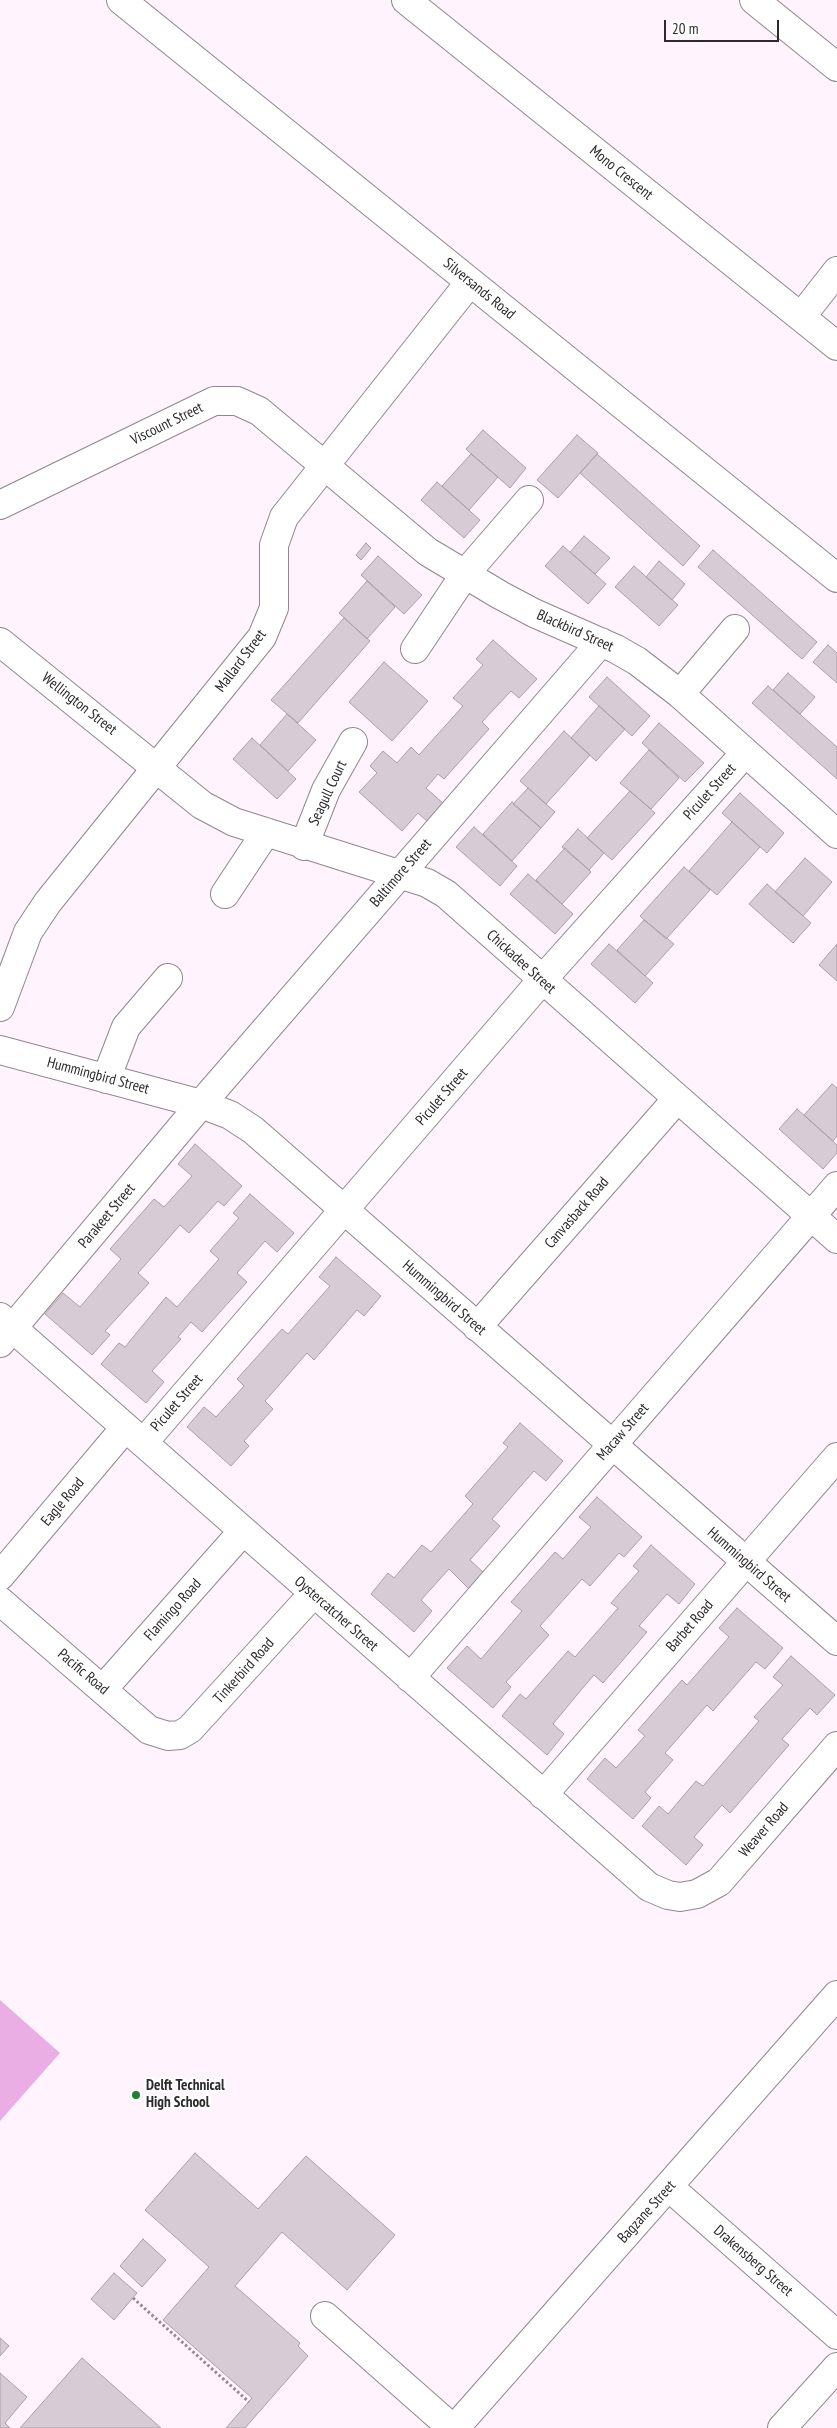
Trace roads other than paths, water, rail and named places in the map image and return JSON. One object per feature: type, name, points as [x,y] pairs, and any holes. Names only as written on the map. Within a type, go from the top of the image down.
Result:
[{"type":"street","name":"Silversands Road","points":[[121,0],[837,578]]},
{"type":"street","name":"Mono Crescent","points":[[406,0],[837,346]]},
{"type":"street","points":[[754,0],[837,67]]},
{"type":"street","points":[[801,317],[837,271]]},
{"type":"street","name":"Mallard Street","points":[[0,1007],[28,932],[48,902],[262,637],[274,608],[276,535],[284,517],[470,282]]},
{"type":"street","name":"Viscount Street","points":[[0,505],[214,402],[237,401],[259,411],[324,467]]},
{"type":"street","name":"Blackbird Street","points":[[324,467],[428,552],[534,613],[601,642],[638,661],[680,694],[837,834]]},
{"type":"street","points":[[415,650],[465,574],[529,500]]},
{"type":"street","points":[[680,694],[735,629]]},
{"type":"street","name":"Wellington Street","points":[[0,642],[157,768]]},
{"type":"street","name":"Baltimore Street","points":[[201,1104],[601,642]]},
{"type":"street","name":"Seagull Court","points":[[304,846],[326,790],[352,742]]},
{"type":"street","name":"Piculet Street","points":[[134,1436],[345,1211],[542,980],[745,753]]},
{"type":"street","name":"Chickadee Street","points":[[157,768],[202,805],[234,822],[304,846],[427,883],[446,894],[837,1239]]},
{"type":"street","points":[[225,894],[266,832]]},
{"type":"street","points":[[106,1079],[126,1027],[168,978]]},
{"type":"street","name":"Hummingbird Street","points":[[0,1050],[201,1104],[230,1115],[253,1130],[611,1446],[837,1641]]},
{"type":"street","name":"Canvasback Road","points":[[477,1327],[677,1099]]},
{"type":"street","name":"Parakeet Street","points":[[4,1330],[201,1104]]},
{"type":"street","name":"Macaw Street","points":[[410,1678],[837,1186]]},
{"type":"street","name":"Oystercatcher Street","points":[[4,1330],[134,1436],[649,1887],[668,1895],[680,1897]]},
{"type":"street","name":"Eagle Road","points":[[0,1576],[134,1436]]},
{"type":"street","name":"Barbet Road","points":[[544,1795],[837,1457]]},
{"type":"street","name":"Flamingo Road","points":[[103,1689],[243,1531]]},
{"type":"street","name":"Tinkerbird Road","points":[[168,1736],[180,1735],[190,1729],[313,1594]]},
{"type":"street","name":"Pacific Road","points":[[0,1601],[149,1730],[168,1736]]},
{"type":"street","name":"Weaver Road","points":[[680,1897],[697,1894],[719,1882],[837,1746]]},
{"type":"street","name":"Bagzane Street","points":[[453,2428],[669,2187],[837,1995]]},
{"type":"street","name":"Drakensberg Street","points":[[669,2187],[837,2335]]},
{"type":"street","points":[[325,2316],[453,2428]]},
{"type":"street","points":[[782,2428],[837,2367]]},
{"type":"place","name":"Delft Technical High School","points":[[136,2095]]}]
